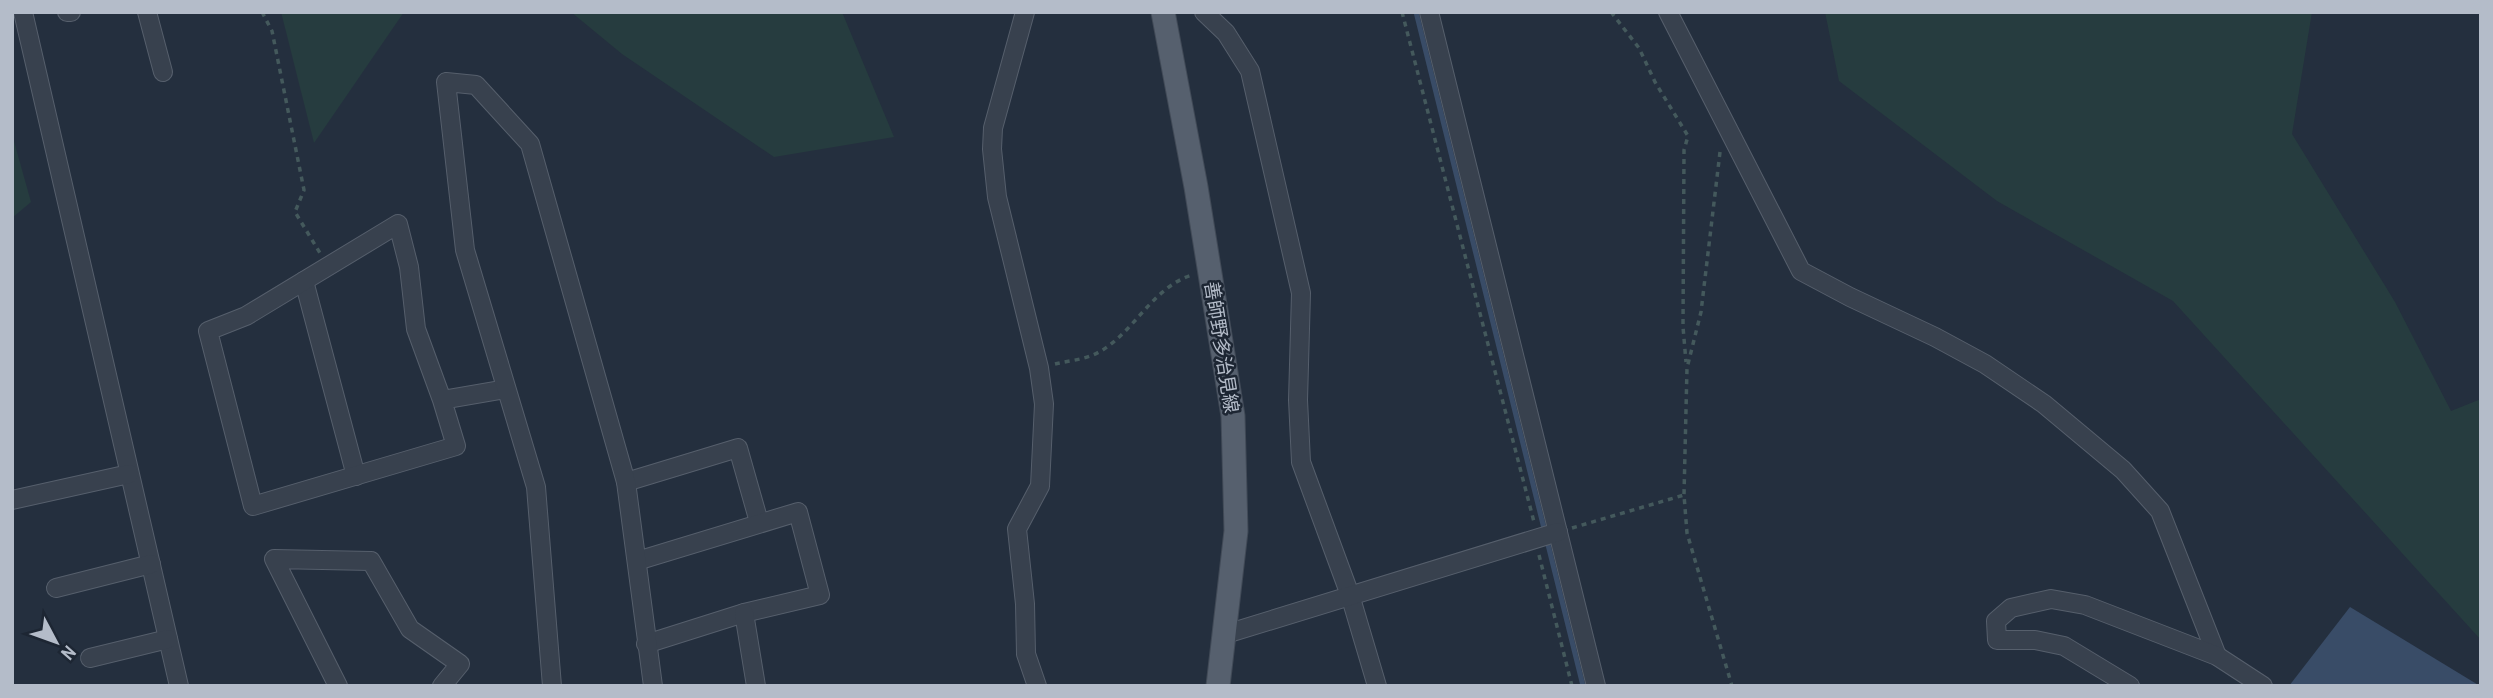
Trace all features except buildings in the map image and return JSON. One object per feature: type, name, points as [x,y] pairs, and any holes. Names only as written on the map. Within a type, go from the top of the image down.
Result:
[{"type":"main road","name":"善師野多治見線","points":[[1167,13],[1233,416],[1236,531],[1218,686]]},
{"type":"street","points":[[23,12],[179,686]]},
{"type":"street","points":[[148,12],[163,72]]},
{"type":"street","points":[[1025,12],[993,128],[992,149],[997,197],[1039,368],[1044,404],[1040,486],[1017,529],[1026,604],[1026,654],[1037,686]]},
{"type":"street","points":[[1204,12],[1226,33],[1250,71],[1301,293],[1298,400],[1301,462],[1350,595],[1377,686]]},
{"type":"street","points":[[1429,12],[1596,686]]},
{"type":"street","points":[[1668,12],[1801,271],[1985,364],[2044,404],[2123,470],[2160,511],[2217,656]]},
{"type":"street","points":[[552,686],[536,487],[465,250],[446,82],[476,85],[530,144],[626,482],[653,686]]},
{"type":"street","points":[[398,224],[409,267],[416,329],[456,446],[253,506],[208,331],[246,316],[329,266],[398,224]]},
{"type":"street","points":[[304,281],[356,476]]},
{"type":"street","points":[[442,400],[506,388]]},
{"type":"street","points":[[626,482],[738,448],[759,523]]},
{"type":"street","points":[[12,499],[129,474]]},
{"type":"street","points":[[637,561],[798,512],[820,595],[744,613],[646,644]]},
{"type":"street","points":[[1226,634],[1559,532]]},
{"type":"street","points":[[338,686],[274,559],[371,561],[410,629],[460,664],[442,686]]},
{"type":"street","points":[[56,588],[151,565]]},
{"type":"street","points":[[2130,686],[2064,646],[2035,640],[1997,640],[1996,621],[2011,608],[2050,599],[2085,605],[2217,656],[2263,686]]},
{"type":"street","points":[[744,613],[756,686]]},
{"type":"street","points":[[90,658],[168,639]]},
{"type":"path","points":[[262,12],[272,31],[304,190],[295,212],[329,266]]},
{"type":"path","points":[[1402,12],[1572,686]]},
{"type":"path","points":[[1611,12],[1639,48],[1655,82],[1688,136],[1684,150],[1683,314],[1687,368],[1684,495],[1687,533],[1732,686]]},
{"type":"path","points":[[1687,368],[1701,312],[1722,136],[1728,128]]},
{"type":"path","points":[[1039,368],[1093,355],[1114,340],[1160,294],[1183,278],[1210,270]]},
{"type":"path","points":[[1559,532],[1684,495]]},
{"type":"green space","points":[[281,12],[404,12],[314,143]]},
{"type":"green space","points":[[571,12],[842,12],[894,137],[774,157],[622,54]]},
{"type":"green space","points":[[1825,12],[2312,12],[2292,134],[2395,302],[2451,411],[2481,399],[2481,640],[2173,301],[1997,201],[1839,81]]},
{"type":"green space","points":[[12,134],[31,202],[12,218]]},
{"type":"water","points":[[2350,607],[2480,686],[2289,686]]},
{"type":"waterway","points":[[1416,12],[1583,686]]}]
